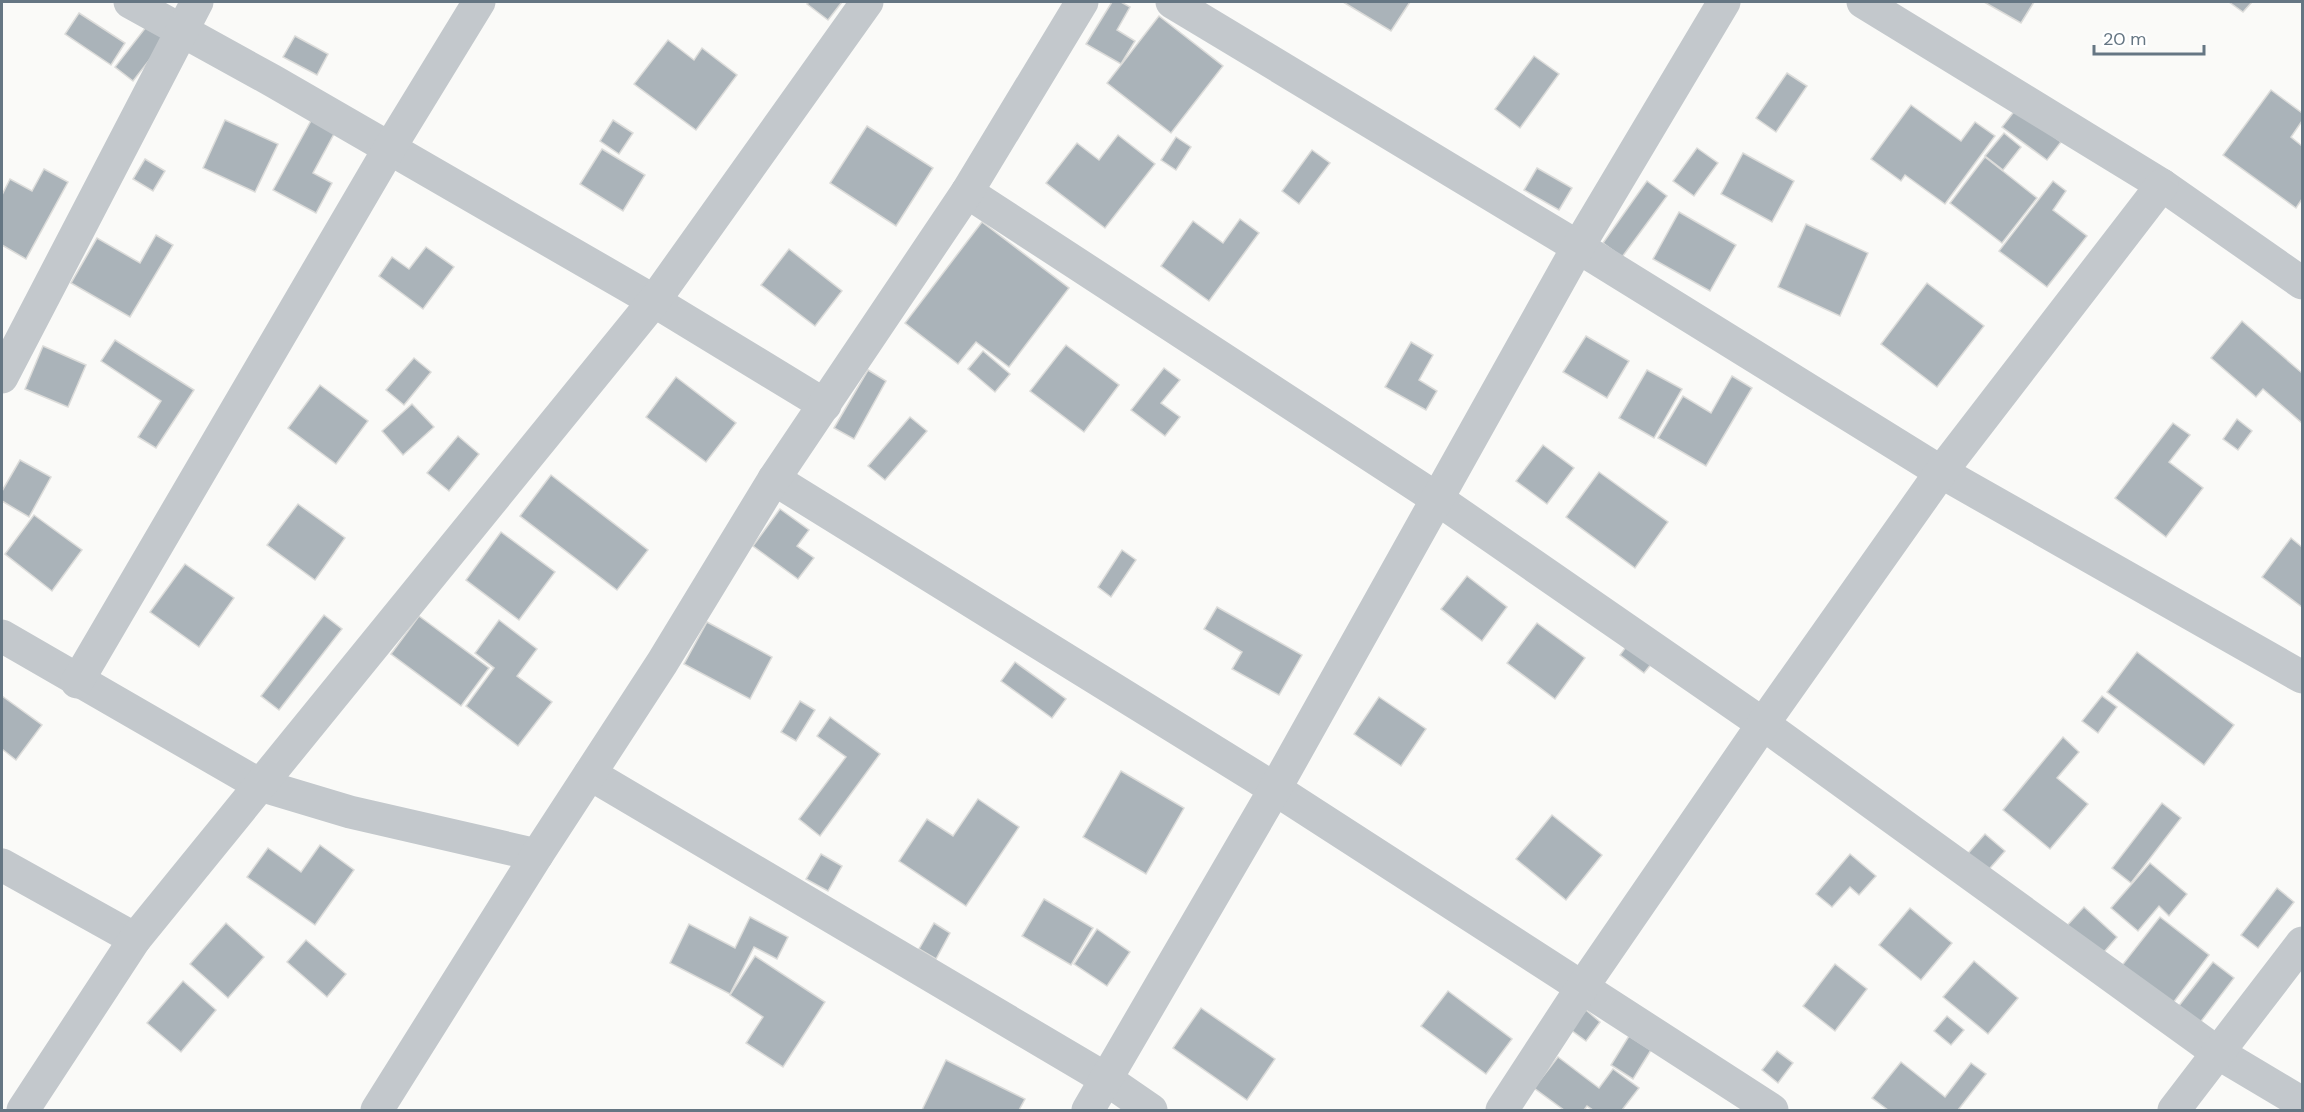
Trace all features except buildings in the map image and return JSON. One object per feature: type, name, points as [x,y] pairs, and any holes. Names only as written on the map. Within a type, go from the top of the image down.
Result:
[{"type":"street","points":[[130,2],[190,16],[389,149],[654,301],[825,405]]},
{"type":"street","points":[[77,682],[389,149],[478,2]]},
{"type":"street","points":[[23,1110],[135,939],[654,301],[867,2]]},
{"type":"street","points":[[377,1110],[537,855],[662,663],[774,479],[967,192],[1082,2]]},
{"type":"street","points":[[1172,2],[1578,247],[1941,472],[2302,677]]},
{"type":"street","points":[[1088,1110],[1275,789],[1578,247],[1724,2]]},
{"type":"street","points":[[1863,2],[2162,185],[2302,283]]},
{"type":"street","points":[[2,377],[190,16]]},
{"type":"street","points":[[1502,1110],[1581,989],[1763,724],[1941,472],[2162,185]]},
{"type":"street","points":[[967,192],[1436,498],[1763,724],[2218,1053],[2302,1103]]},
{"type":"street","points":[[774,479],[1275,789],[1581,989],[1772,1110]]},
{"type":"street","points":[[2,636],[77,682],[260,785],[350,812],[537,855]]},
{"type":"street","points":[[590,774],[1106,1079],[1150,1110]]},
{"type":"street","points":[[2,865],[135,939]]},
{"type":"street","points":[[2174,1110],[2302,944]]}]
